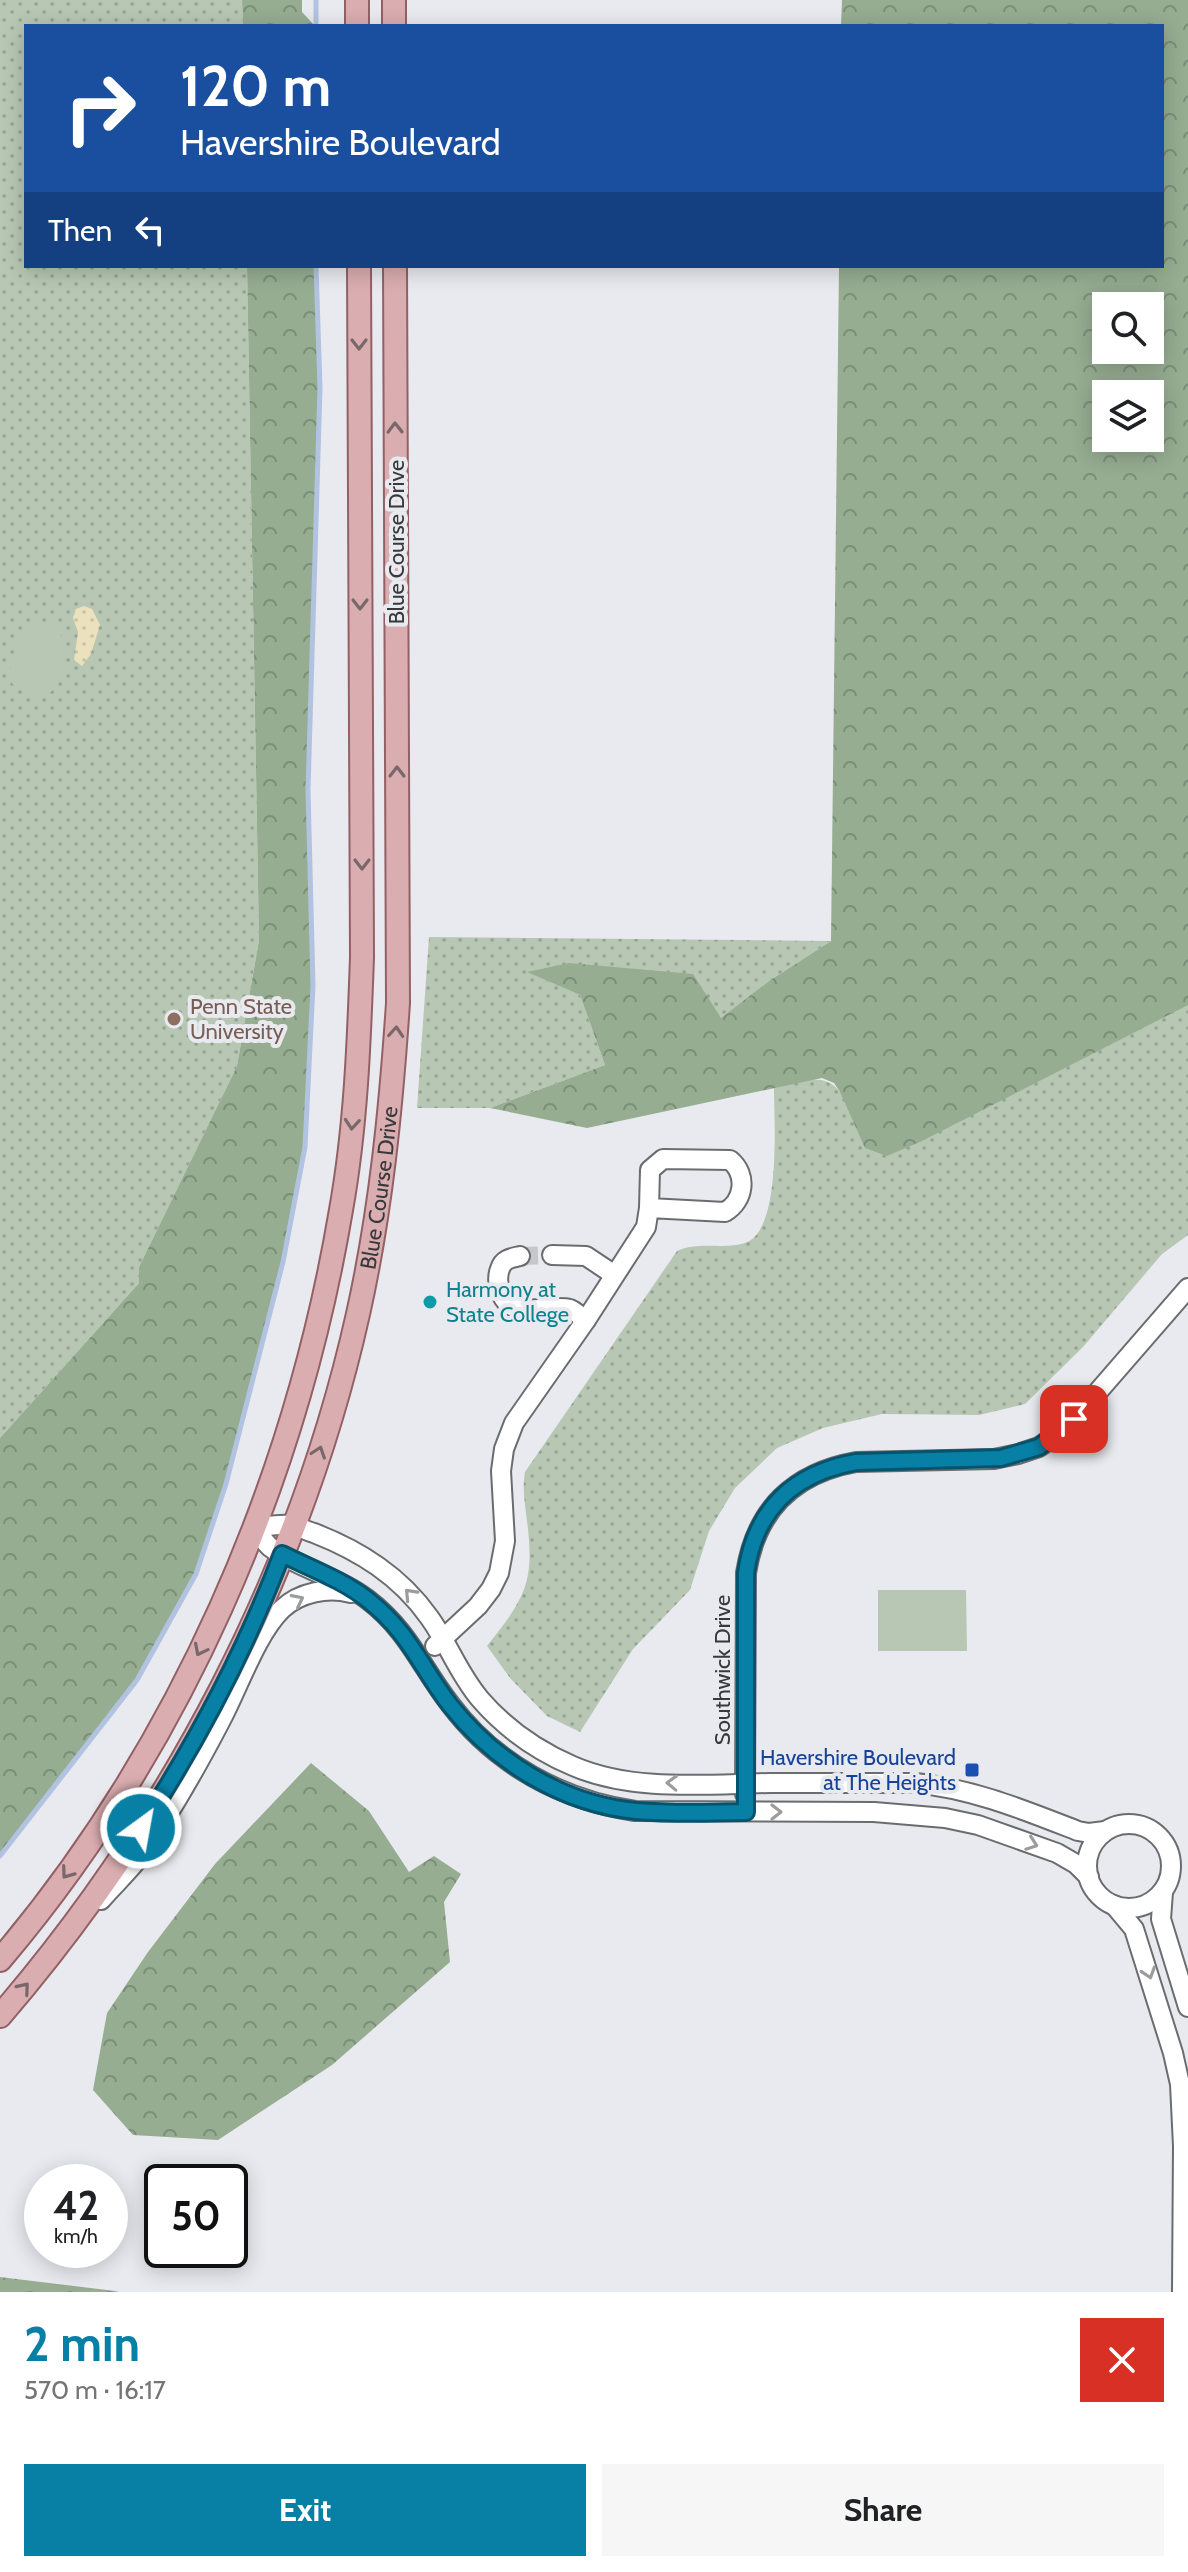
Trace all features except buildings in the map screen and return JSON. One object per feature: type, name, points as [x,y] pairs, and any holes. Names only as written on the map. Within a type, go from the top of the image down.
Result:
[{"type":"main road","points":[[357,0],[357,24]]},
{"type":"main road","points":[[394,0],[394,24]]},
{"type":"main road","name":"Blue Course Drive","points":[[0,1960],[72,1867],[142,1757],[219,1611],[255,1528],[289,1429],[329,1273],[341,1210],[359,1055],[362,834],[359,268]]},
{"type":"main road","name":"Blue Course Drive","points":[[0,2016],[49,1959],[124,1855],[192,1744],[239,1653],[282,1554],[323,1441],[358,1314],[370,1255],[391,1101],[398,1003],[395,268]]},
{"type":"street","points":[[421,1659],[478,1606],[499,1573],[505,1541],[501,1471],[504,1449],[514,1423],[646,1227],[650,1170],[663,1159],[730,1160],[742,1176],[740,1195],[734,1206],[725,1212],[649,1208]]},
{"type":"street","points":[[552,1255],[586,1256],[613,1274]]},
{"type":"street","points":[[520,1256],[506,1260],[500,1267],[498,1283],[502,1297],[510,1306],[523,1310],[569,1309],[586,1320]]},
{"type":"street","name":"Southwick Drive","points":[[746,1812],[746,1573],[758,1529],[771,1509],[787,1492],[811,1475],[834,1466],[856,1462],[994,1459],[1039,1447],[1074,1419],[1188,1288]]},
{"type":"street","points":[[1182,2292],[1183,2146],[1180,2084],[1160,2007],[1134,1929],[1114,1905],[1098,1894],[1089,1877],[1076,1864],[1057,1853],[978,1825],[945,1818],[874,1812],[635,1811],[589,1801],[544,1783],[500,1755],[465,1722],[399,1629],[365,1598],[282,1554],[268,1545],[255,1528],[293,1525],[339,1543],[381,1567],[431,1619],[465,1679],[481,1700],[527,1741],[577,1768],[622,1780],[673,1784],[915,1783],[946,1786],[1001,1801],[1078,1831],[1089,1833],[1128,1824],[1140,1825],[1161,1838],[1171,1861],[1161,1919],[1188,2007]]},
{"type":"street","points":[[49,1959],[137,1859],[179,1795],[221,1721],[264,1634],[283,1607],[304,1595],[323,1590],[344,1591],[365,1598]]},
{"type":"street","points":[[1089,1877],[1088,1857],[1097,1838],[1105,1831]]},
{"type":"street","points":[[1167,1848],[1188,1855]]},
{"type":"street","points":[[1114,1905],[1136,1908],[1147,1905],[1165,1889],[1188,1878]]},
{"type":"green space","points":[[0,0],[242,0],[243,24],[24,24],[24,268],[247,268],[259,940],[237,1066],[139,1267],[139,1283],[0,1438]]},
{"type":"green space","points":[[242,0],[302,0],[302,12],[313,24],[243,24]]},
{"type":"green space","points":[[842,0],[1188,0],[1188,1005],[887,1156],[865,1148],[840,1092],[834,1083],[822,1078],[587,1128],[490,1108],[605,1065],[580,995],[527,972],[569,963],[693,974],[721,1018],[769,981],[831,941],[839,268],[1164,268],[1164,24],[841,24]]},
{"type":"green space","points":[[247,268],[316,268],[320,388],[308,790],[313,986],[305,1147],[283,1262],[226,1484],[196,1574],[137,1680],[0,1856],[0,1438],[139,1283],[139,1267],[237,1066],[259,940]]},
{"type":"green space","points":[[34,623],[51,625],[63,639],[61,678],[58,686],[45,695],[24,692],[12,684],[10,677],[12,660],[21,637]]},
{"type":"green space","points":[[429,937],[831,941],[769,981],[720,1019],[528,972],[580,995],[605,1065],[490,1108],[417,1108]]},
{"type":"green space","points":[[1188,1004],[1188,1235],[1162,1254],[1083,1347],[1025,1404],[979,1415],[882,1414],[823,1428],[777,1448],[735,1488],[709,1531],[690,1590],[633,1649],[580,1732],[547,1716],[510,1678],[487,1646],[518,1602],[528,1575],[525,1472],[677,1251],[737,1245],[757,1234],[765,1218],[773,1173],[774,1088],[818,1080],[826,1081],[840,1092]]},
{"type":"green space","points":[[878,1590],[966,1590],[967,1651],[878,1651]]},
{"type":"green space","points":[[311,1763],[369,1811],[409,1872],[434,1856],[461,1874],[444,1902],[450,1962],[332,2065],[218,2140],[133,2135],[93,2090],[107,2013],[148,1952],[215,1864]]},
{"type":"green space","points":[[0,2277],[115,2291],[119,2292],[0,2292]]},
{"type":"sand","points":[[84,606],[92,609],[100,625],[91,654],[82,666],[74,660],[78,632],[73,618],[76,609]]},
{"type":"waterway","points":[[316,0],[316,24]]},
{"type":"waterway","points":[[0,1856],[137,1680],[196,1574],[226,1484],[283,1262],[305,1147],[313,986],[308,790],[320,388],[316,268]]},
{"type":"tunnel","points":[[520,1256],[552,1255]]},
{"type":"place","name":"Penn State University","points":[[174,1019]]},
{"type":"place","name":"Harmony at State College","points":[[430,1302]]},
{"type":"place","name":"Havershire Boulevard at The Heights","points":[[972,1770]]},
{"type":"route","points":[[141,1828],[221,1689],[282,1554],[365,1598],[390,1619],[408,1639],[449,1703],[465,1722],[482,1740],[522,1771],[566,1794],[613,1807],[635,1811],[746,1812],[746,1573],[758,1529],[771,1509],[787,1492],[811,1475],[834,1466],[856,1462],[1001,1458],[1039,1447],[1074,1419]]}]
